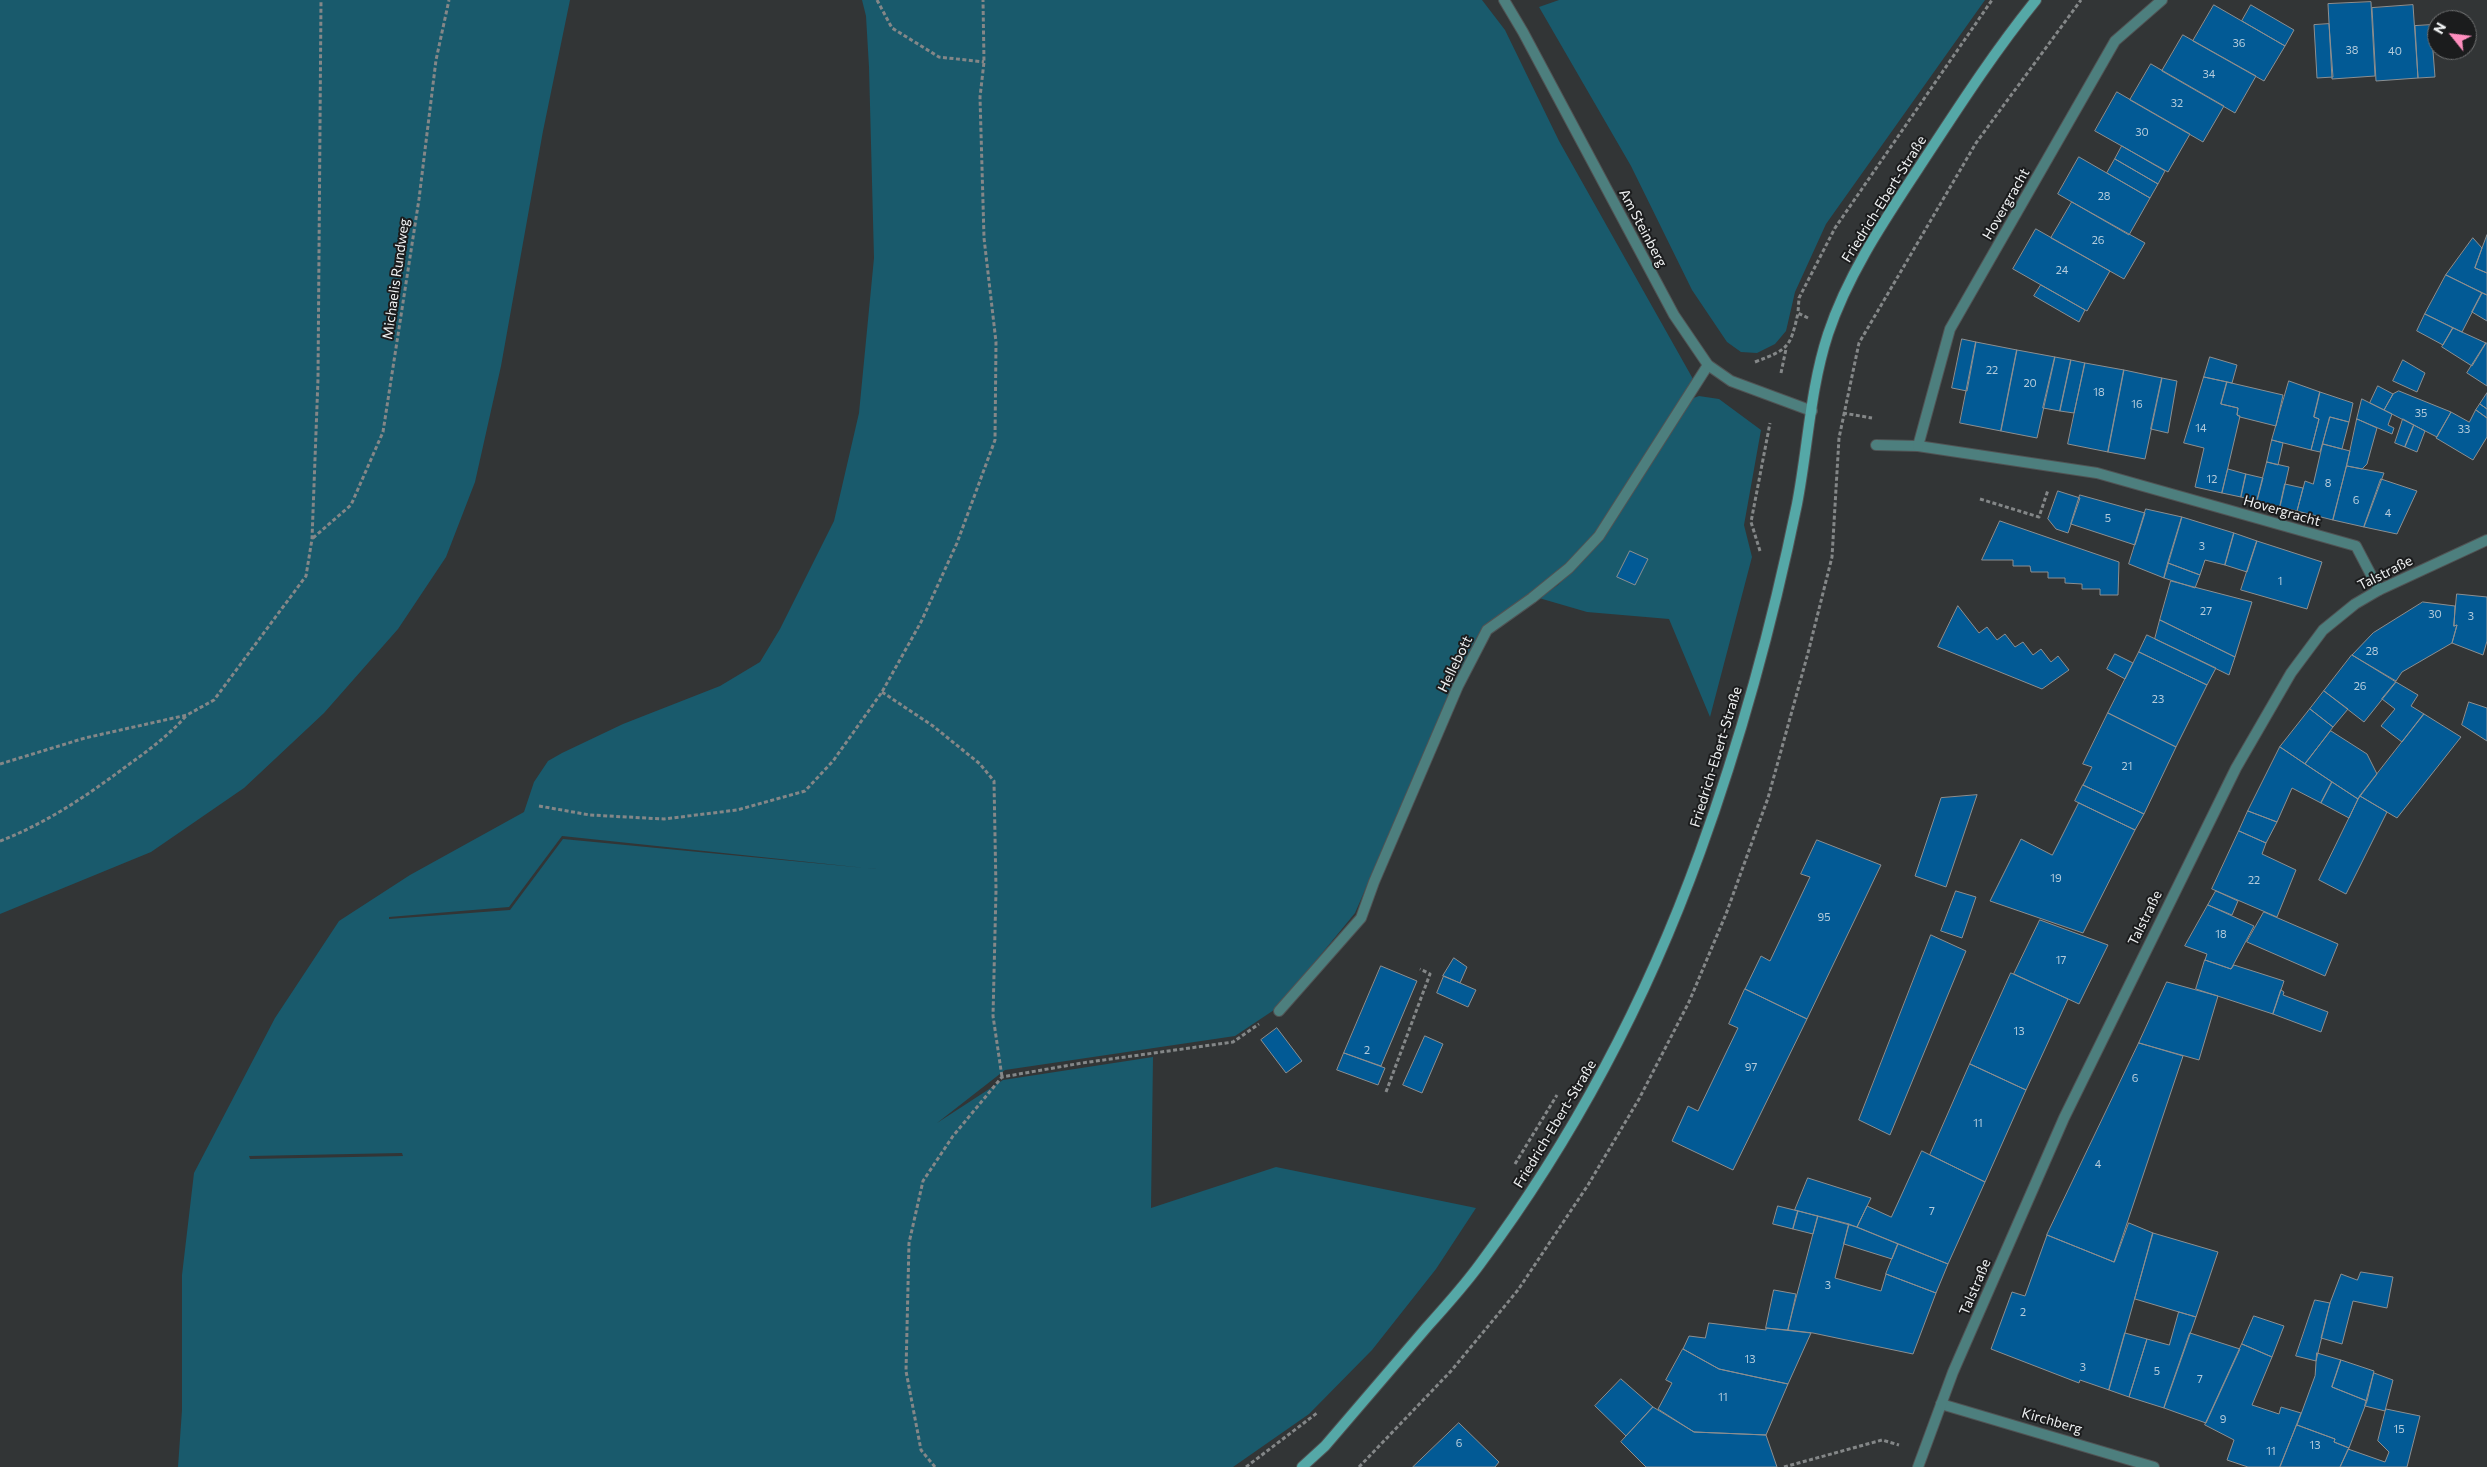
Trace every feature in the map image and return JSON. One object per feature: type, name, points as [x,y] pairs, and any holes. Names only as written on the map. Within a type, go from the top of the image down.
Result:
[{"type":"main road","name":"Friedrich-Ebert-Straße","points":[[1302,1467],[1325,1446],[1478,1268],[1521,1207],[1601,1076],[1650,975],[1700,852],[1750,696],[1776,599],[1798,500],[1815,384],[1829,330],[1861,257],[2011,31],[2036,0]]},
{"type":"street","name":"Am Steinberg","points":[[1504,0],[1523,32],[1674,315],[1708,365],[1732,381],[1812,412]]},
{"type":"street","name":"Hovergracht","points":[[1918,446],[1950,329],[2115,41],[2162,0]]},
{"type":"street","name":"Hellebott","points":[[1279,1010],[1361,918],[1374,882],[1458,686],[1487,630],[1532,598],[1568,568],[1599,536],[1708,365]]},
{"type":"street","name":"Hovergracht","points":[[1876,445],[1918,446],[2097,473],[2356,546],[2379,590]]},
{"type":"street","name":"Talstraße","points":[[1918,1467],[1941,1404],[2064,1118],[2236,768],[2290,673],[2323,630],[2355,604],[2379,590],[2486,543]]},
{"type":"street","name":"Kirchberg","points":[[1941,1404],[2154,1467]]},
{"type":"path","points":[[0,764],[85,738],[187,715],[214,700],[306,576],[312,539],[318,379],[322,0]]},
{"type":"path","name":"Michaelis Rundweg","points":[[312,539],[351,505],[384,432],[418,208],[436,60],[449,0]]},
{"type":"path","points":[[877,0],[892,28],[939,57],[984,62]]},
{"type":"path","points":[[539,806],[590,815],[664,819],[738,810],[805,790],[833,761],[882,692],[921,622],[953,552],[994,440],[996,342],[984,238],[982,191],[980,97],[984,62],[983,0]]},
{"type":"path","points":[[1761,552],[1751,522],[1786,349],[1793,335],[1798,313]]},
{"type":"path","points":[[1751,364],[1786,349]]},
{"type":"path","points":[[1980,499],[2039,517],[2056,466]]},
{"type":"path","points":[[882,692],[946,737],[980,764],[994,781],[996,890],[992,1016],[1002,1077]]},
{"type":"path","points":[[0,841],[53,816],[102,785],[171,734],[187,715]]},
{"type":"path","points":[[1386,1092],[1430,974],[1420,968]]},
{"type":"path","points":[[935,1467],[921,1450],[906,1372],[909,1242],[923,1181],[953,1136],[1002,1077],[1082,1062],[1232,1042],[1279,1010]]},
{"type":"path","points":[[1514,1166],[1561,1089]]},
{"type":"path","points":[[1784,1467],[1882,1440],[1924,1452]]},
{"type":"shaded area","points":[[0,0],[570,0],[543,131],[501,366],[475,482],[446,557],[398,629],[324,713],[244,788],[151,852],[0,914]]},
{"type":"shaded area","points":[[862,0],[1482,0],[1505,30],[1559,141],[1693,379],[1598,530],[1566,564],[1481,632],[1445,706],[1355,913],[1277,1008],[1235,1036],[1005,1070],[937,1123],[1003,1080],[1153,1057],[1151,1208],[1276,1167],[1476,1208],[1436,1269],[1372,1350],[1309,1414],[1233,1467],[178,1467],[182,1410],[182,1275],[194,1173],[275,1018],[339,921],[410,875],[524,812],[534,782],[548,761],[623,724],[720,686],[760,662],[780,629],[834,521],[859,413],[874,258],[866,16]],"holes":[[[562,836],[865,868],[563,839],[510,910],[389,919],[389,917],[509,907]],[[402,1153],[403,1156],[250,1159],[249,1156]]]},
{"type":"shaded area","points":[[1559,0],[1985,0],[1826,224],[1795,292],[1786,331],[1775,344],[1757,353],[1741,352],[1727,342],[1692,290],[1631,166],[1539,7]]},
{"type":"shaded area","points":[[1699,396],[1719,399],[1761,430],[1744,525],[1752,557],[1710,717],[1669,619],[1587,612],[1539,598],[1558,585],[1580,563],[1688,400]]},
{"type":"building","points":[[2371,2],[2375,76],[2332,79],[2328,4]]},
{"type":"building","points":[[2214,5],[2285,46],[2264,81],[2193,41]]},
{"type":"building","points":[[2251,5],[2294,30],[2285,46],[2242,21]]},
{"type":"building","points":[[2413,5],[2418,78],[2376,81],[2372,8]]},
{"type":"building","points":[[2329,24],[2333,77],[2317,78],[2314,25]]},
{"type":"building","points":[[2427,25],[2427,60],[2434,60],[2435,77],[2418,78],[2415,26]]},
{"type":"building","points":[[2183,35],[2256,76],[2235,113],[2162,71]]},
{"type":"building","points":[[2151,64],[2224,106],[2203,142],[2130,100]]},
{"type":"building","points":[[2117,92],[2190,134],[2168,172],[2095,131]]},
{"type":"building","points":[[2122,146],[2165,171],[2158,184],[2115,159]]},
{"type":"building","points":[[2079,157],[2150,198],[2129,235],[2058,194]]},
{"type":"building","points":[[2115,159],[2158,184],[2150,198],[2107,173]]},
{"type":"building","points":[[2072,202],[2145,243],[2124,279],[2051,238]]},
{"type":"building","points":[[2036,229],[2110,271],[2087,311],[2013,269]]},
{"type":"building","points":[[2487,235],[2487,273],[2475,268]]},
{"type":"building","points":[[2473,238],[2482,248],[2475,268],[2487,273],[2487,295],[2446,275]]},
{"type":"building","points":[[2446,275],[2482,293],[2462,332],[2425,314]]},
{"type":"building","points":[[2041,285],[2085,310],[2079,322],[2034,296]]},
{"type":"building","points":[[2482,293],[2487,295],[2487,321],[2472,312]]},
{"type":"building","points":[[2425,314],[2453,328],[2443,345],[2417,331]]},
{"type":"building","points":[[2453,328],[2486,343],[2472,366],[2442,347]]},
{"type":"building","points":[[1962,339],[1976,342],[1967,391],[1952,388]]},
{"type":"building","points":[[1976,342],[2017,350],[2001,431],[1960,423]]},
{"type":"building","points":[[2487,343],[2487,386],[2467,373]]},
{"type":"building","points":[[2017,350],[2055,357],[2037,438],[2001,431]]},
{"type":"building","points":[[2055,357],[2071,360],[2060,411],[2043,408]]},
{"type":"building","points":[[2210,357],[2237,365],[2232,383],[2204,377]]},
{"type":"building","points":[[2071,360],[2085,363],[2074,413],[2060,411]]},
{"type":"building","points":[[2403,360],[2425,373],[2417,392],[2393,381]]},
{"type":"building","points":[[2085,363],[2124,370],[2108,452],[2068,444]]},
{"type":"building","points":[[2124,370],[2162,378],[2145,459],[2108,452]]},
{"type":"building","points":[[2204,377],[2227,382],[2221,404],[2238,408],[2237,415],[2240,416],[2222,493],[2195,487],[2204,448],[2184,443]]},
{"type":"building","points":[[2162,378],[2177,381],[2168,433],[2151,429]]},
{"type":"building","points":[[2289,381],[2320,392],[2314,417],[2319,419],[2311,450],[2272,440]]},
{"type":"building","points":[[2227,382],[2283,395],[2276,426],[2240,417],[2237,415],[2238,408],[2221,404]]},
{"type":"building","points":[[2378,386],[2393,394],[2384,410],[2370,403]]},
{"type":"building","points":[[2399,391],[2451,412],[2437,437],[2384,410],[2393,394]]},
{"type":"building","points":[[2320,392],[2353,403],[2349,422],[2330,417],[2320,452],[2311,450],[2319,419],[2314,417]]},
{"type":"building","points":[[2487,393],[2487,409],[2480,404]]},
{"type":"building","points":[[2362,399],[2392,414],[2388,425],[2394,428],[2392,434],[2357,419]]},
{"type":"building","points":[[2480,404],[2487,409],[2487,418],[2476,410]]},
{"type":"building","points":[[2476,410],[2487,418],[2487,437],[2473,460],[2436,438],[2451,412],[2469,422]]},
{"type":"building","points":[[2330,417],[2349,422],[2342,449],[2323,444]]},
{"type":"building","points":[[2357,419],[2377,428],[2367,464],[2362,469],[2347,466]]},
{"type":"building","points":[[2403,419],[2414,425],[2405,447],[2395,443]]},
{"type":"building","points":[[2414,425],[2425,431],[2417,452],[2405,447]]},
{"type":"building","points":[[2272,440],[2283,443],[2278,465],[2267,462]]},
{"type":"building","points":[[2323,444],[2350,451],[2333,520],[2297,511],[2305,481],[2313,484]]},
{"type":"building","points":[[2267,462],[2289,467],[2280,507],[2257,501]]},
{"type":"building","points":[[2347,466],[2384,473],[2364,527],[2333,520]]},
{"type":"building","points":[[2228,469],[2246,474],[2241,497],[2222,493]]},
{"type":"building","points":[[2246,474],[2263,478],[2257,501],[2241,497]]},
{"type":"building","points":[[2381,479],[2417,491],[2397,534],[2364,527]]},
{"type":"building","points":[[2285,484],[2303,488],[2297,511],[2280,507]]},
{"type":"building","points":[[2058,491],[2080,498],[2068,533],[2056,529],[2048,519]]},
{"type":"building","points":[[2080,495],[2145,513],[2135,545],[2071,524]]},
{"type":"building","points":[[2146,509],[2182,517],[2164,578],[2129,564]]},
{"type":"building","points":[[2182,517],[2234,533],[2225,565],[2205,560],[2200,575],[2168,563]]},
{"type":"building","points":[[2000,521],[2119,562],[2118,595],[2100,595],[2100,589],[2082,589],[2082,584],[2065,583],[2065,578],[2048,578],[2048,572],[2031,572],[2030,566],[2013,566],[2013,560],[1982,560]]},
{"type":"building","points":[[2234,533],[2257,541],[2247,572],[2225,565]]},
{"type":"building","points":[[2257,541],[2322,562],[2307,609],[2241,590]]},
{"type":"building","points":[[1630,551],[1648,559],[1635,585],[1617,577]]},
{"type":"building","points":[[2168,563],[2200,575],[2195,588],[2164,578]]},
{"type":"building","points":[[2171,581],[2252,602],[2235,657],[2160,620]]},
{"type":"building","points":[[2457,594],[2487,597],[2487,641],[2483,655],[2452,643],[2457,625],[2454,626]]},
{"type":"building","points":[[2423,602],[2455,606],[2454,626],[2457,625],[2452,643],[2402,672],[2396,681],[2352,655],[2373,633]]},
{"type":"building","points":[[1958,606],[1979,633],[1987,627],[1997,640],[2005,634],[2015,647],[2023,642],[2033,655],[2041,649],[2051,662],[2058,656],[2069,670],[2042,689],[1938,647]]},
{"type":"building","points":[[2160,620],[2235,657],[2229,675],[2155,639]]},
{"type":"building","points":[[2147,635],[2216,668],[2207,685],[2139,652]]},
{"type":"building","points":[[2139,652],[2207,685],[2176,747],[2108,713]]},
{"type":"building","points":[[2115,654],[2133,663],[2125,679],[2107,669]]},
{"type":"building","points":[[2352,655],[2396,682],[2364,722],[2324,691]]},
{"type":"building","points":[[2396,682],[2418,695],[2411,706],[2424,714],[2402,742],[2381,726],[2395,709],[2382,699]]},
{"type":"building","points":[[2324,691],[2348,709],[2333,727],[2310,709]]},
{"type":"building","points":[[2469,702],[2487,708],[2487,741],[2462,725]]},
{"type":"building","points":[[2310,709],[2333,727],[2305,764],[2280,747]]},
{"type":"building","points":[[2108,713],[2176,747],[2144,814],[2083,785],[2092,767],[2083,764]]},
{"type":"building","points":[[2424,714],[2461,737],[2397,818],[2360,796]]},
{"type":"building","points":[[2331,731],[2367,754],[2377,774],[2358,799],[2305,764]]},
{"type":"building","points":[[2280,747],[2332,782],[2321,803],[2292,788],[2277,822],[2248,811]]},
{"type":"building","points":[[2332,782],[2358,799],[2349,818],[2321,803]]},
{"type":"building","points":[[2083,785],[2144,814],[2135,830],[2075,801]]},
{"type":"building","points":[[1977,795],[1946,887],[1915,876],[1941,798]]},
{"type":"building","points":[[2360,796],[2387,812],[2346,894],[2319,880]]},
{"type":"building","points":[[2079,803],[2135,830],[2083,933],[1990,901],[2021,839],[2052,855]]},
{"type":"building","points":[[2248,811],[2277,822],[2266,843],[2239,831]]},
{"type":"building","points":[[2239,831],[2266,843],[2262,854],[2296,870],[2277,917],[2212,889]]},
{"type":"building","points":[[1817,840],[1881,865],[1807,1019],[1745,989],[1761,956],[1770,961],[1810,877],[1801,874]]},
{"type":"building","points":[[1956,891],[1976,897],[1962,938],[1941,931]]},
{"type":"building","points":[[2216,891],[2238,901],[2232,915],[2208,905]]},
{"type":"building","points":[[2208,905],[2254,926],[2231,969],[2205,960],[2207,954],[2185,946]]},
{"type":"building","points":[[2264,912],[2338,944],[2325,976],[2247,942]]},
{"type":"building","points":[[2040,920],[2108,945],[2079,1004],[2014,974]]},
{"type":"building","points":[[1931,935],[1966,951],[1890,1135],[1859,1120]]},
{"type":"building","points":[[1454,958],[1467,967],[1460,983],[1443,976]]},
{"type":"building","points":[[2205,960],[2231,969],[2234,965],[2284,981],[2273,1014],[2196,989]]},
{"type":"building","points":[[1381,966],[1417,981],[1381,1066],[1344,1053]]},
{"type":"building","points":[[2011,973],[2068,999],[2026,1090],[1970,1064]]},
{"type":"building","points":[[1444,976],[1476,990],[1468,1007],[1437,993]]},
{"type":"building","points":[[2167,982],[2218,996],[2199,1060],[2139,1043]]},
{"type":"building","points":[[1745,989],[1807,1019],[1733,1170],[1672,1141],[1688,1106],[1698,1111],[1738,1028],[1729,1024]]},
{"type":"building","points":[[2281,990],[2284,992],[2283,995],[2328,1012],[2321,1032],[2273,1014]]},
{"type":"building","points":[[1277,1028],[1302,1061],[1286,1073],[1261,1040]]},
{"type":"building","points":[[1425,1036],[1443,1044],[1422,1093],[1403,1085]]},
{"type":"building","points":[[2139,1043],[2183,1056],[2114,1262],[2047,1235]]},
{"type":"building","points":[[1344,1053],[1385,1068],[1378,1085],[1337,1070]]},
{"type":"building","points":[[1970,1064],[2026,1090],[1985,1182],[1930,1155]]},
{"type":"building","points":[[1922,1151],[1985,1182],[1948,1264],[1857,1227],[1867,1206],[1891,1217]]},
{"type":"building","points":[[1808,1178],[1871,1198],[1857,1227],[1795,1210]]},
{"type":"building","points":[[1778,1206],[1798,1211],[1793,1229],[1773,1224]]},
{"type":"building","points":[[1798,1211],[1818,1216],[1813,1234],[1793,1229]]},
{"type":"building","points":[[1818,1216],[1849,1224],[1835,1278],[1881,1291],[1886,1274],[1936,1293],[1913,1354],[1813,1333],[1788,1330]]},
{"type":"building","points":[[2129,1223],[2153,1233],[2109,1390],[2080,1380],[2079,1383],[1991,1349],[2012,1292],[2025,1296],[2047,1235],[2114,1262]]},
{"type":"building","points":[[1849,1224],[1898,1244],[1892,1259],[1844,1244]]},
{"type":"building","points":[[2153,1233],[2218,1252],[2196,1317],[2135,1299]]},
{"type":"building","points":[[1898,1244],[1948,1264],[1936,1293],[1886,1274]]},
{"type":"building","points":[[2361,1272],[2393,1277],[2387,1308],[2353,1301],[2342,1344],[2321,1338],[2330,1303],[2341,1274],[2357,1280]]},
{"type":"building","points":[[1774,1290],[1796,1294],[1788,1330],[1766,1328]]},
{"type":"building","points":[[2315,1300],[2330,1303],[2316,1361],[2296,1356]]},
{"type":"building","points":[[2179,1312],[2196,1317],[2164,1408],[2129,1397],[2147,1339],[2169,1345]]},
{"type":"building","points":[[2254,1316],[2284,1326],[2272,1357],[2242,1344]]},
{"type":"building","points":[[1709,1323],[1811,1333],[1788,1384],[1719,1369],[1683,1349],[1689,1336],[1705,1338]]},
{"type":"building","points":[[2125,1333],[2147,1339],[2129,1397],[2109,1390]]},
{"type":"building","points":[[2190,1333],[2240,1349],[2206,1423],[2164,1408]]},
{"type":"building","points":[[2242,1344],[2272,1357],[2252,1405],[2279,1414],[2281,1407],[2301,1413],[2280,1467],[2248,1467],[2227,1460],[2234,1440],[2205,1425]]},
{"type":"building","points":[[1683,1349],[1719,1369],[1788,1384],[1766,1435],[1694,1432],[1658,1409],[1672,1383],[1666,1380]]},
{"type":"building","points":[[2317,1353],[2341,1360],[2332,1387],[2367,1401],[2349,1448],[2334,1442],[2335,1439],[2297,1425],[2315,1376]]},
{"type":"building","points":[[2341,1360],[2374,1371],[2367,1401],[2332,1387]]},
{"type":"building","points":[[2374,1373],[2393,1380],[2385,1411],[2365,1406]]},
{"type":"building","points":[[1621,1379],[1653,1407],[1626,1436],[1595,1406]]},
{"type":"building","points":[[1653,1407],[1694,1432],[1766,1435],[1777,1467],[1646,1467],[1621,1442]]},
{"type":"building","points":[[2386,1409],[2420,1416],[2407,1467],[2340,1467],[2348,1449],[2385,1462],[2389,1452],[2378,1441]]},
{"type":"building","points":[[1459,1423],[1499,1462],[1495,1467],[1413,1467]]},
{"type":"building","points":[[2297,1425],[2335,1439],[2334,1442],[2349,1448],[2340,1467],[2280,1467]]}]
